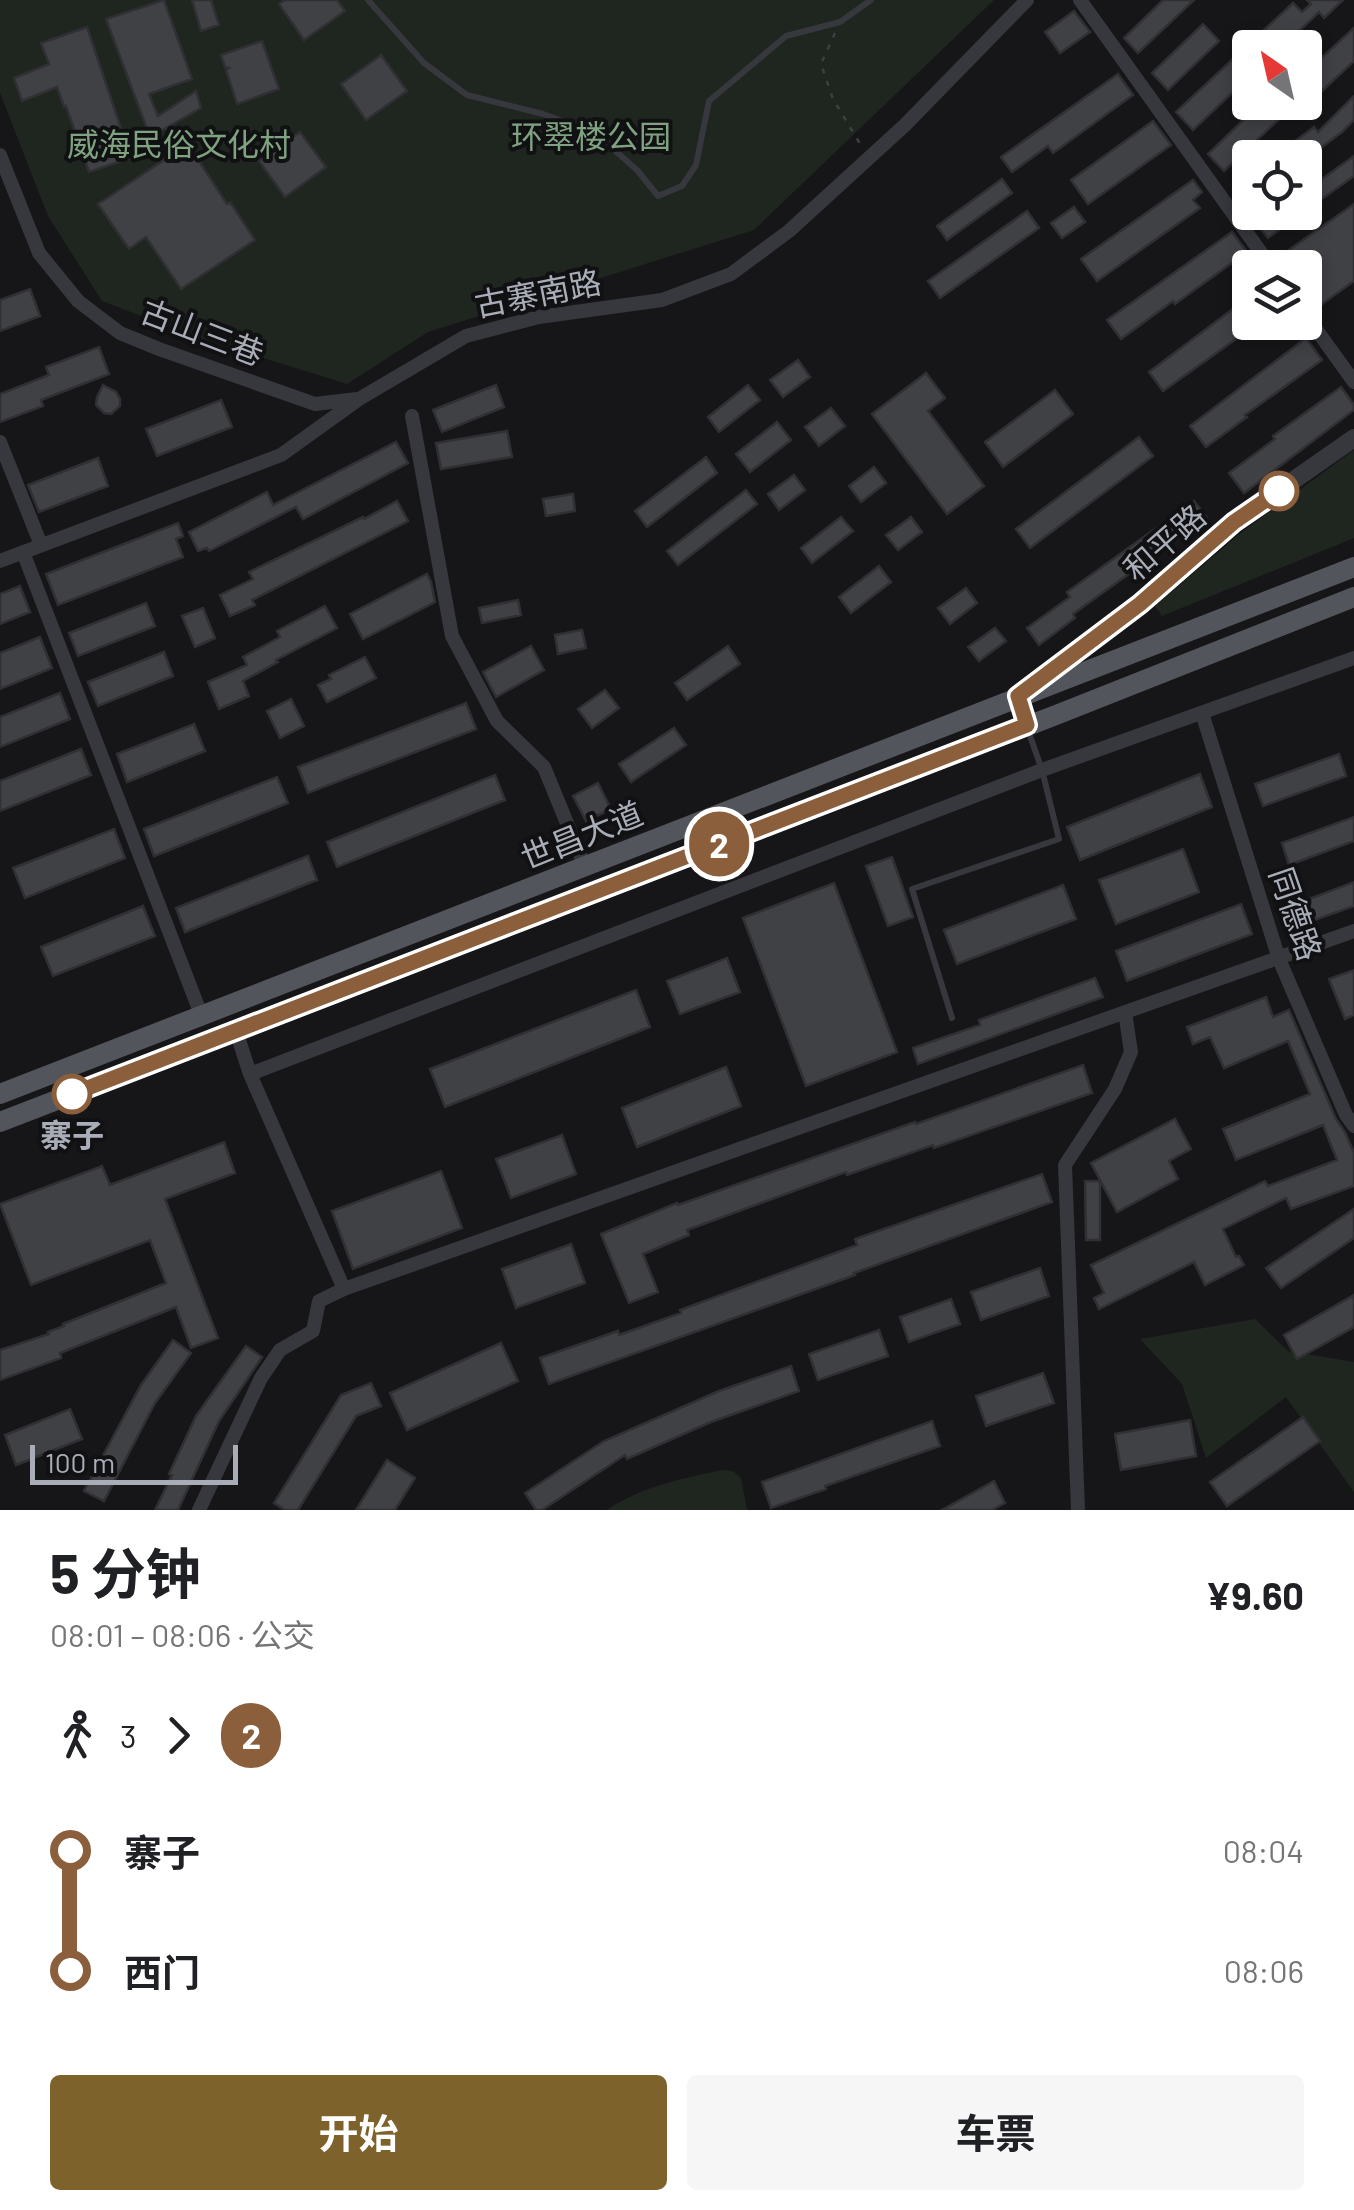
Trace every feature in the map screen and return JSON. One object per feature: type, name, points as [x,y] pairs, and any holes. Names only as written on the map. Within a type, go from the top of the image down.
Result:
[{"type":"main road","name":"世昌大道","points":[[0,1094],[1354,567]]},
{"type":"main road","name":"世昌大道","points":[[0,1122],[1354,597]]},
{"type":"street","name":"古寨南路","points":[[0,561],[281,455],[359,399],[466,336],[539,317],[662,300],[731,274],[789,231],[905,125],[1027,0]]},
{"type":"street","points":[[1080,0],[1259,250]]},
{"type":"street","name":"古山三巷","points":[[0,156],[39,253],[78,302],[120,333],[314,404],[359,399]]},
{"type":"street","points":[[1322,338],[1354,382]]},
{"type":"street","points":[[412,416],[452,636],[497,721],[544,767],[585,867]]},
{"type":"street","name":"和平路","points":[[1018,696],[1140,604],[1234,522],[1354,438]]},
{"type":"street","points":[[0,442],[41,545]]},
{"type":"street","points":[[23,552],[202,1017]]},
{"type":"street","points":[[250,1074],[1042,770],[1354,658]]},
{"type":"street","points":[[1018,696],[1027,725]]},
{"type":"street","name":"同德路","points":[[1202,713],[1280,959],[1346,1116],[1354,1126]]},
{"type":"street","points":[[199,1510],[261,1378],[280,1350],[312,1330],[319,1301],[1354,932]]},
{"type":"street","points":[[1078,1510],[1064,1164],[1115,1089],[1131,1052],[1125,1012]]},
{"type":"street","points":[[236,1031],[250,1074],[344,1289]]},
{"type":"lane","points":[[368,0],[424,63],[468,94],[595,133],[638,170],[658,196],[682,186],[696,165],[709,100],[786,36],[840,22],[871,0]]},
{"type":"lane","points":[[952,1018],[912,889],[1059,839],[1027,725]]},
{"type":"path","points":[[840,22],[822,64],[833,99],[869,158]]},
{"type":"green space","points":[[0,0],[994,0],[754,230],[428,332],[347,384],[199,338],[102,301],[48,216],[0,93]]},
{"type":"green space","points":[[1354,450],[1354,538],[1162,616],[1155,606],[1242,532]]},
{"type":"green space","points":[[1255,1319],[1288,1351],[1354,1362],[1354,1492],[1286,1397],[1206,1458],[1182,1384],[1140,1339]]},
{"type":"green space","points":[[722,1470],[733,1471],[741,1478],[747,1510],[607,1510],[648,1489]]},
{"type":"building","points":[[164,0],[192,79],[149,94],[158,116],[196,91],[201,108],[150,137],[106,19]]},
{"type":"building","points":[[192,0],[211,0],[219,25],[201,31]]},
{"type":"building","points":[[285,0],[337,0],[345,11],[304,40],[279,4]]},
{"type":"building","points":[[1163,0],[1194,0],[1138,53],[1124,38]]},
{"type":"building","points":[[1307,0],[1343,0],[1324,18],[1319,12],[1300,30],[1264,30],[1293,3],[1302,12],[1311,4]]},
{"type":"building","points":[[1074,11],[1090,32],[1060,53],[1045,32]]},
{"type":"building","points":[[1203,24],[1219,41],[1168,90],[1152,73]]},
{"type":"building","points":[[87,27],[131,158],[89,172],[57,87],[22,101],[14,78],[49,64],[41,43]]},
{"type":"building","points":[[1354,28],[1354,61],[1322,91],[1322,57]]},
{"type":"building","points":[[262,41],[279,89],[237,104],[226,70],[229,68],[221,55]]},
{"type":"building","points":[[381,55],[407,91],[366,120],[341,84]]},
{"type":"building","points":[[1232,60],[1232,93],[1193,130],[1176,112]]},
{"type":"building","points":[[1118,74],[1133,95],[1053,153],[1048,146],[1012,172],[1001,157]]},
{"type":"building","points":[[1354,96],[1354,120],[1342,132],[1322,147],[1322,140],[1296,140],[1314,127],[1318,132]]},
{"type":"building","points":[[1243,120],[1278,120],[1257,140],[1232,140],[1232,163],[1224,171],[1208,154]]},
{"type":"building","points":[[1153,121],[1171,145],[1088,204],[1071,180]]},
{"type":"building","points":[[300,132],[326,167],[285,197],[259,161]]},
{"type":"building","points":[[188,144],[255,240],[181,289],[146,237],[129,249],[98,204]]},
{"type":"building","points":[[1354,156],[1354,176],[1322,199],[1322,179]]},
{"type":"building","points":[[1002,179],[1012,193],[947,240],[937,226]]},
{"type":"building","points":[[1193,180],[1202,192],[1193,200],[1200,208],[1097,281],[1081,259]]},
{"type":"building","points":[[1354,204],[1354,281],[1322,304],[1322,250],[1289,250]]},
{"type":"building","points":[[1074,207],[1085,222],[1062,238],[1051,223]]},
{"type":"building","points":[[1027,211],[1039,228],[940,298],[928,281]]},
{"type":"building","points":[[1262,230],[1279,230],[1268,238]]},
{"type":"building","points":[[1232,232],[1246,250],[1232,250],[1232,263],[1121,339],[1107,320]]},
{"type":"building","points":[[30,289],[40,316],[0,331],[0,300]]},
{"type":"building","points":[[1232,310],[1235,340],[1163,391],[1149,372]]},
{"type":"building","points":[[1303,340],[1322,360],[1206,447],[1190,426]]},
{"type":"building","points":[[99,347],[109,374],[41,400],[43,406],[0,422],[0,394],[49,375],[46,367]]},
{"type":"building","points":[[798,360],[810,377],[783,397],[770,380]]},
{"type":"building","points":[[926,373],[945,398],[928,411],[984,486],[947,514],[872,414]]},
{"type":"building","points":[[103,385],[120,399],[120,406],[111,414],[96,405]]},
{"type":"building","points":[[496,385],[504,407],[442,432],[433,410]]},
{"type":"building","points":[[748,385],[760,400],[719,432],[708,417]]},
{"type":"building","points":[[1341,387],[1354,410],[1244,493],[1229,473]]},
{"type":"building","points":[[1055,390],[1073,414],[1003,467],[985,442]]},
{"type":"building","points":[[221,400],[232,427],[157,456],[146,429]]},
{"type":"building","points":[[831,408],[845,426],[819,446],[805,427]]},
{"type":"building","points":[[777,422],[791,440],[750,472],[736,454]]},
{"type":"building","points":[[507,431],[512,457],[441,469],[436,443]]},
{"type":"building","points":[[1139,437],[1153,456],[1030,548],[1016,529]]},
{"type":"building","points":[[396,442],[408,463],[303,519],[296,507],[209,551],[198,551],[189,532],[267,492],[273,505]]},
{"type":"building","points":[[706,457],[717,473],[647,527],[635,511]]},
{"type":"building","points":[[98,458],[108,486],[39,512],[28,485]]},
{"type":"building","points":[[874,467],[886,483],[861,502],[849,486]]},
{"type":"building","points":[[794,475],[805,490],[779,510],[768,494]]},
{"type":"building","points":[[746,490],[757,504],[678,565],[667,551]]},
{"type":"building","points":[[573,494],[575,511],[546,516],[543,499]]},
{"type":"building","points":[[397,501],[408,521],[252,600],[255,605],[230,616],[220,595],[253,579],[249,572]]},
{"type":"building","points":[[1194,501],[1207,518],[1073,614],[1075,618],[1039,645],[1027,628],[1070,597],[1067,592]]},
{"type":"building","points":[[841,517],[853,531],[812,563],[801,548]]},
{"type":"building","points":[[911,517],[922,532],[898,550],[886,535]]},
{"type":"building","points":[[178,523],[183,536],[176,539],[183,557],[58,605],[46,574]]},
{"type":"building","points":[[879,566],[891,582],[851,613],[839,597]]},
{"type":"building","points":[[427,574],[435,602],[363,639],[350,614]]},
{"type":"building","points":[[20,586],[30,612],[0,624],[0,594]]},
{"type":"building","points":[[966,588],[977,603],[950,624],[938,608]]},
{"type":"building","points":[[518,600],[521,615],[482,623],[479,608]]},
{"type":"building","points":[[146,603],[155,626],[78,656],[69,633]]},
{"type":"building","points":[[325,606],[337,628],[243,681],[249,696],[219,709],[208,682],[247,665],[243,657],[280,637],[277,631]]},
{"type":"building","points":[[203,608],[215,638],[195,647],[182,616]]},
{"type":"building","points":[[995,628],[1006,641],[979,661],[968,647]]},
{"type":"building","points":[[582,630],[586,648],[558,654],[555,635]]},
{"type":"building","points":[[40,637],[52,668],[0,689],[0,653]]},
{"type":"building","points":[[531,646],[544,670],[496,697],[483,672]]},
{"type":"building","points":[[728,646],[740,664],[687,700],[675,683]]},
{"type":"building","points":[[164,652],[173,676],[98,706],[88,682]]},
{"type":"building","points":[[365,657],[376,678],[327,702],[318,685]]},
{"type":"building","points":[[605,690],[619,708],[592,728],[578,709]]},
{"type":"building","points":[[60,693],[70,719],[0,747],[0,717]]},
{"type":"building","points":[[291,699],[304,726],[280,738],[267,711]]},
{"type":"building","points":[[466,703],[476,729],[308,793],[298,767]]},
{"type":"building","points":[[194,724],[205,751],[127,782],[117,754]]},
{"type":"building","points":[[674,728],[686,745],[631,782],[619,764]]},
{"type":"building","points":[[81,749],[91,775],[0,811],[0,781]]},
{"type":"building","points":[[1339,754],[1346,776],[1263,806],[1255,784]]},
{"type":"building","points":[[1200,774],[1212,807],[1080,860],[1067,827]]},
{"type":"building","points":[[495,775],[505,800],[337,867],[327,842]]},
{"type":"building","points":[[277,777],[288,803],[154,856],[144,829]]},
{"type":"building","points":[[598,783],[611,809],[586,821],[573,796]]},
{"type":"building","points":[[1354,817],[1354,841],[1289,865],[1282,843]]},
{"type":"building","points":[[114,829],[125,858],[25,898],[13,868]]},
{"type":"building","points":[[1183,849],[1199,892],[1116,924],[1099,880]]},
{"type":"building","points":[[308,856],[317,880],[185,932],[176,908]]},
{"type":"building","points":[[892,857],[913,917],[888,926],[866,866]]},
{"type":"building","points":[[1354,882],[1354,906],[1312,921],[1304,901]]},
{"type":"building","points":[[834,883],[897,1052],[806,1086],[743,918]]},
{"type":"building","points":[[1063,885],[1076,919],[957,964],[944,930]]},
{"type":"building","points":[[1241,904],[1252,934],[1127,981],[1116,951]]},
{"type":"building","points":[[143,906],[155,936],[53,976],[41,947]]},
{"type":"building","points":[[727,958],[740,992],[680,1014],[667,981]]},
{"type":"building","points":[[1354,970],[1354,1015],[1345,1019],[1329,979]]},
{"type":"building","points":[[1095,978],[1103,997],[918,1064],[913,1048]]},
{"type":"building","points":[[636,990],[650,1027],[445,1107],[430,1069]]},
{"type":"building","points":[[1266,997],[1273,1017],[1289,1010],[1354,1153],[1354,1186],[1291,1209],[1286,1198],[1223,1229],[1244,1265],[1205,1285],[1194,1262],[1099,1309],[1094,1298],[1104,1293],[1091,1265],[1265,1181],[1268,1186],[1337,1160],[1323,1125],[1236,1160],[1223,1129],[1310,1094],[1288,1041],[1224,1068],[1210,1037],[1193,1044],[1187,1027]]},
{"type":"building","points":[[1083,1065],[1092,1093],[934,1148],[933,1145],[847,1175],[846,1172],[687,1230],[689,1235],[643,1254],[658,1292],[629,1303],[601,1234],[677,1203]]},
{"type":"building","points":[[726,1067],[741,1106],[637,1147],[622,1108]]},
{"type":"building","points":[[1175,1119],[1191,1149],[1169,1161],[1178,1179],[1117,1212],[1091,1163]]},
{"type":"building","points":[[562,1135],[576,1174],[511,1198],[496,1159]]},
{"type":"building","points":[[224,1142],[235,1173],[165,1199],[218,1338],[191,1348],[176,1307],[60,1353],[61,1358],[0,1380],[0,1350],[49,1334],[63,1324],[166,1283],[150,1240],[31,1285],[0,1204],[102,1166],[110,1185]]},
{"type":"building","points":[[441,1171],[462,1228],[353,1269],[332,1211]]},
{"type":"building","points":[[1042,1174],[1052,1202],[549,1384],[540,1358],[681,1313],[680,1310],[857,1245],[855,1239]]},
{"type":"building","points":[[1085,1181],[1100,1181],[1100,1240],[1086,1240]]},
{"type":"building","points":[[1354,1209],[1354,1238],[1281,1288],[1266,1268]]},
{"type":"building","points":[[571,1244],[585,1283],[516,1308],[502,1269]]},
{"type":"building","points":[[1040,1268],[1049,1296],[981,1320],[971,1292]]},
{"type":"building","points":[[1354,1295],[1354,1327],[1297,1359],[1284,1335]]},
{"type":"building","points":[[951,1299],[960,1324],[909,1342],[900,1317]]},
{"type":"building","points":[[879,1330],[888,1356],[818,1380],[809,1354]]},
{"type":"building","points":[[173,1340],[191,1353],[155,1403],[104,1501],[84,1491],[141,1385]]},
{"type":"building","points":[[501,1343],[518,1381],[407,1430],[390,1393]]},
{"type":"building","points":[[246,1346],[262,1357],[219,1421],[178,1510],[155,1510],[196,1416]]},
{"type":"building","points":[[791,1366],[799,1391],[711,1422],[627,1459],[625,1455],[542,1510],[536,1510],[525,1493],[604,1441],[719,1391]]},
{"type":"building","points":[[1043,1373],[1054,1403],[986,1426],[976,1396]]},
{"type":"building","points":[[371,1383],[381,1406],[356,1416],[298,1510],[285,1510],[274,1503],[341,1395]]},
{"type":"building","points":[[70,1409],[82,1439],[16,1465],[5,1435]]},
{"type":"building","points":[[1303,1417],[1320,1441],[1227,1506],[1210,1482]]},
{"type":"building","points":[[1190,1420],[1196,1456],[1121,1470],[1115,1434]]},
{"type":"building","points":[[932,1421],[940,1446],[771,1508],[762,1482]]},
{"type":"building","points":[[387,1460],[415,1478],[395,1510],[356,1510]]},
{"type":"building","points":[[994,1481],[1005,1503],[992,1510],[942,1510]]},
{"type":"bus line","name":"2","points":[[72,1094],[1027,725],[1018,696],[1140,604],[1234,522],[1279,491]]},
{"type":"place","name":"寨子","points":[[72,1094]]},
{"type":"park label","name":"环翠楼公园","points":[[591,137]]},
{"type":"park label","name":"威海民俗文化村","points":[[179,145]]}]
